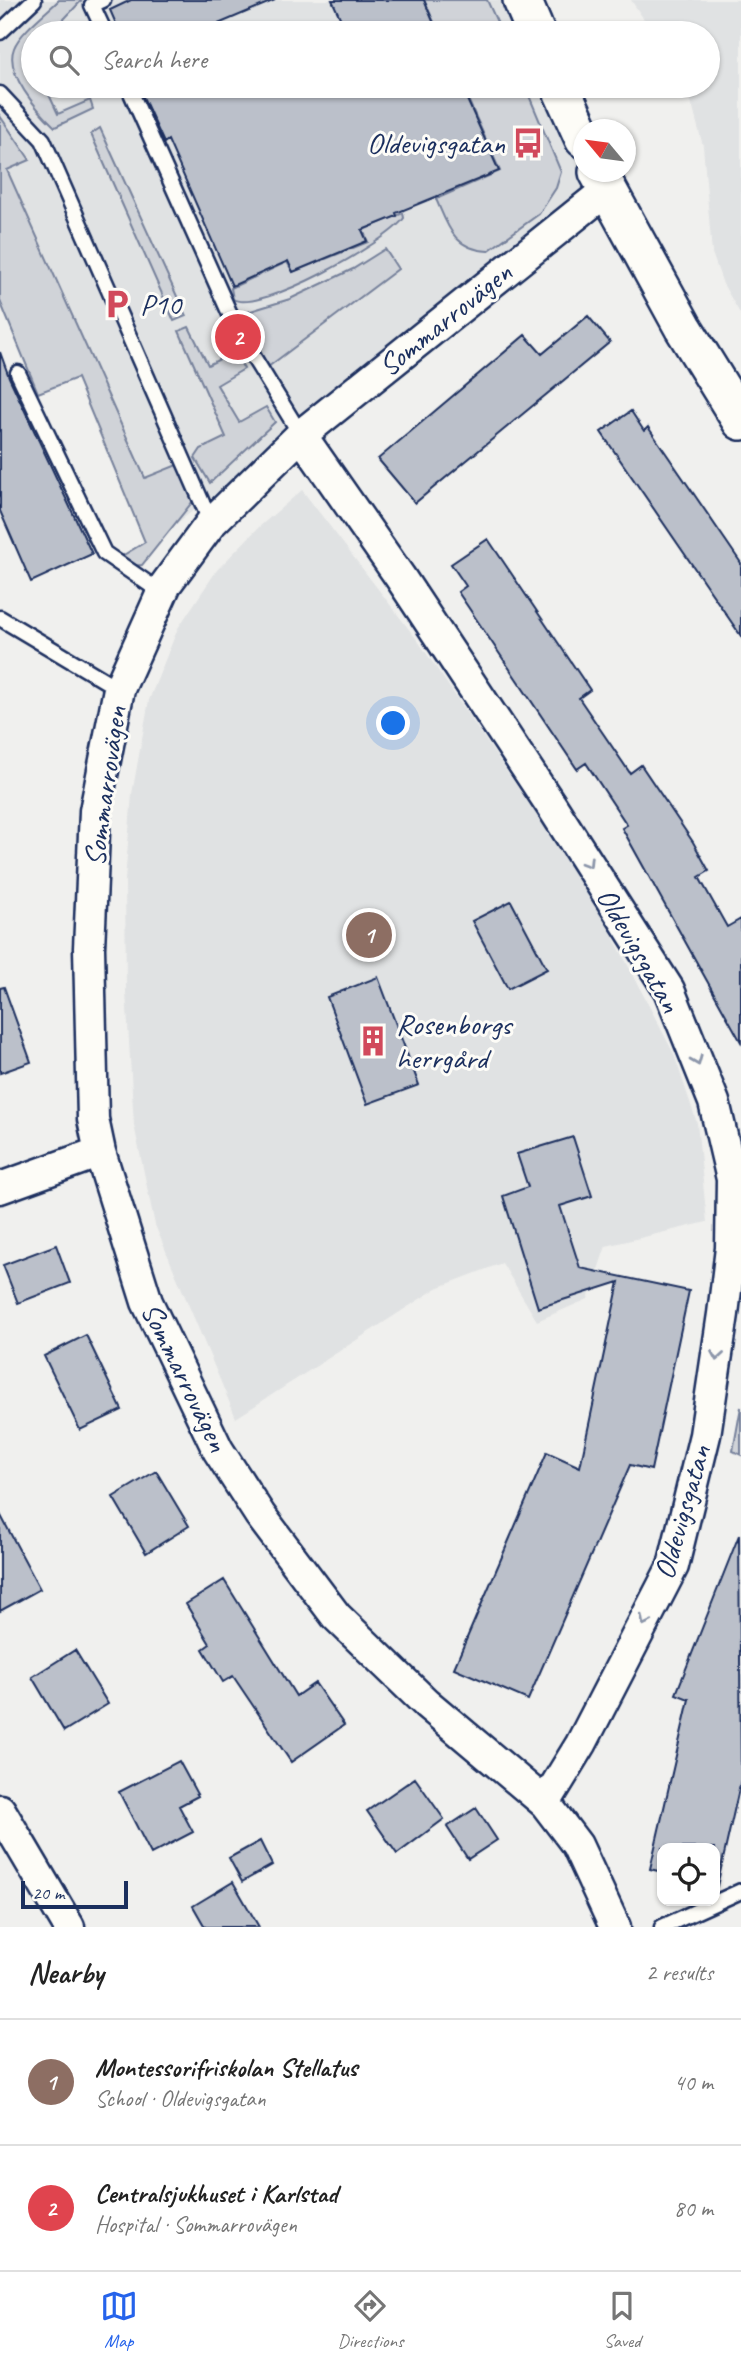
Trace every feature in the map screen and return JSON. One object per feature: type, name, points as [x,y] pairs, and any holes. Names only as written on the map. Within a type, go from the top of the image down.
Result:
[{"type":"street","points":[[522,0],[531,21]]},
{"type":"street","points":[[565,98],[574,119]]},
{"type":"street","name":"Sommarrovägen","points":[[601,182],[301,435],[211,523],[162,593],[119,689],[95,811],[89,948],[93,1119],[100,1152],[147,1301],[218,1450],[260,1515],[336,1616],[426,1703],[545,1803],[577,1845],[615,1927]]},
{"type":"street","points":[[603,182],[683,327],[741,421]]},
{"type":"street","name":"Oldevigsgatan","points":[[301,435],[407,588],[551,805],[669,990],[714,1102],[732,1179],[731,1248],[705,1435],[673,1566],[581,1744],[545,1803]]},
{"type":"street","points":[[0,1188],[100,1152]]},
{"type":"street","points":[[0,1811],[69,1927]]},
{"type":"lane","points":[[0,32],[34,0]]},
{"type":"lane","points":[[99,21],[92,5],[103,0]]},
{"type":"lane","points":[[0,94],[46,145],[211,523]]},
{"type":"lane","points":[[133,98],[238,332],[301,435]]},
{"type":"lane","points":[[18,373],[104,553],[162,593]]},
{"type":"lane","name":"Sommarrovägen","points":[[2,620],[119,689]]},
{"type":"lane","points":[[663,1927],[741,1891]]},
{"type":"shaded area","points":[[0,0],[506,0],[517,21],[21,21],[21,98],[556,98],[573,132],[573,182],[595,182],[602,188],[304,426],[151,543],[22,249],[0,226]]},
{"type":"shaded area","points":[[59,0],[82,0],[62,21],[35,21]]},
{"type":"shaded area","points":[[424,0],[487,0],[497,21],[434,21]]},
{"type":"shaded area","points":[[631,0],[741,0],[741,315],[723,284],[712,253],[703,146],[690,98],[720,98],[720,21],[645,21]]},
{"type":"shaded area","points":[[21,36],[21,86],[12,58]]},
{"type":"shaded area","points":[[30,98],[51,98],[58,114],[90,100],[93,109],[55,127]]},
{"type":"shaded area","points":[[467,98],[530,98],[561,172],[556,188],[539,214],[488,251],[467,246],[459,241],[448,227],[436,199],[500,171]]},
{"type":"shaded area","points":[[0,116],[30,160],[7,170],[145,478],[177,465],[193,501],[142,565],[130,566],[122,556],[145,542],[77,378],[38,393],[0,301]]},
{"type":"shaded area","points":[[100,128],[186,316],[174,321],[91,134]]},
{"type":"shaded area","points":[[403,213],[404,218],[393,229],[322,274],[268,296],[247,301],[233,299],[231,288],[287,262],[293,272],[368,242],[363,230]]},
{"type":"shaded area","points":[[385,249],[398,269],[268,367],[243,317],[244,313],[290,299],[353,269]]},
{"type":"shaded area","points":[[189,327],[208,365],[234,352],[244,369],[217,385],[239,422],[266,407],[275,422],[210,483],[195,458],[201,449],[226,437],[179,331]]},
{"type":"shaded area","points":[[302,490],[418,641],[593,898],[674,1054],[697,1123],[707,1222],[606,1246],[588,1299],[537,1321],[502,1263],[437,1288],[236,1418],[155,1225],[134,1125],[126,992],[125,880],[132,794],[149,700],[178,628],[217,570],[259,527]]},
{"type":"shaded area","points":[[741,1407],[741,1455],[733,1451]]},
{"type":"building","points":[[131,0],[275,0],[225,21],[115,21],[110,10]]},
{"type":"building","points":[[332,0],[424,0],[433,21],[342,21]]},
{"type":"building","points":[[143,98],[466,98],[499,171],[396,213],[397,216],[362,230],[367,241],[293,272],[288,261],[232,286],[168,140],[164,143]]},
{"type":"building","points":[[588,316],[610,342],[415,503],[378,459],[525,335],[542,354]]},
{"type":"building","points":[[0,352],[9,377],[92,554],[31,582],[0,511]]},
{"type":"building","points":[[631,411],[644,431],[648,427],[741,563],[741,636],[601,432]]},
{"type":"building","points":[[488,539],[590,690],[579,698],[630,773],[641,765],[693,842],[709,871],[699,877],[727,927],[741,919],[741,1042],[622,828],[627,825],[586,763],[577,769],[458,592],[466,586],[451,564]]},
{"type":"building","points":[[511,901],[547,969],[508,989],[472,921]]},
{"type":"building","name":"Rosenborgs herrgård","points":[[378,977],[419,1085],[367,1104],[327,997]]},
{"type":"building","points":[[4,987],[31,1062],[0,1073],[0,988]]},
{"type":"building","points":[[573,1137],[592,1196],[560,1206],[580,1268],[689,1291],[651,1470],[630,1465],[528,1700],[454,1668],[547,1452],[580,1467],[619,1282],[538,1308],[503,1196],[528,1187],[517,1154]]},
{"type":"building","points":[[56,1245],[70,1283],[18,1303],[3,1265]]},
{"type":"building","points":[[86,1335],[122,1410],[80,1430],[44,1356]]},
{"type":"building","points":[[156,1471],[189,1526],[146,1553],[113,1497]]},
{"type":"building","points":[[0,1514],[40,1589],[0,1611]]},
{"type":"building","points":[[739,1535],[741,1780],[720,1873],[720,1843],[657,1843],[657,1871],[650,1869],[689,1699],[676,1694]]},
{"type":"building","points":[[224,1580],[296,1696],[315,1683],[344,1725],[291,1762],[233,1676],[223,1682],[203,1649],[210,1644],[186,1604]]},
{"type":"building","points":[[75,1650],[108,1704],[64,1731],[32,1677]]},
{"type":"building","points":[[179,1761],[198,1796],[179,1806],[193,1832],[151,1854],[119,1792]]},
{"type":"building","points":[[415,1778],[444,1819],[397,1854],[367,1811]]},
{"type":"building","points":[[476,1808],[497,1840],[468,1859],[447,1827]]},
{"type":"building","points":[[260,1841],[272,1865],[242,1882],[229,1858]]},
{"type":"building","points":[[233,1882],[259,1927],[205,1927],[193,1906]]},
{"type":"place","name":"Oldevigsgatan","points":[[528,143]]},
{"type":"place","name":"P10","points":[[117,304]]},
{"type":"place","name":"Centralsjukhuset i Karlstad","points":[[238,337]]},
{"type":"place","name":"Montessorifriskolan Stellatus","points":[[369,935]]},
{"type":"place","name":"Rosenborgs herrgård","points":[[373,1041]]}]
